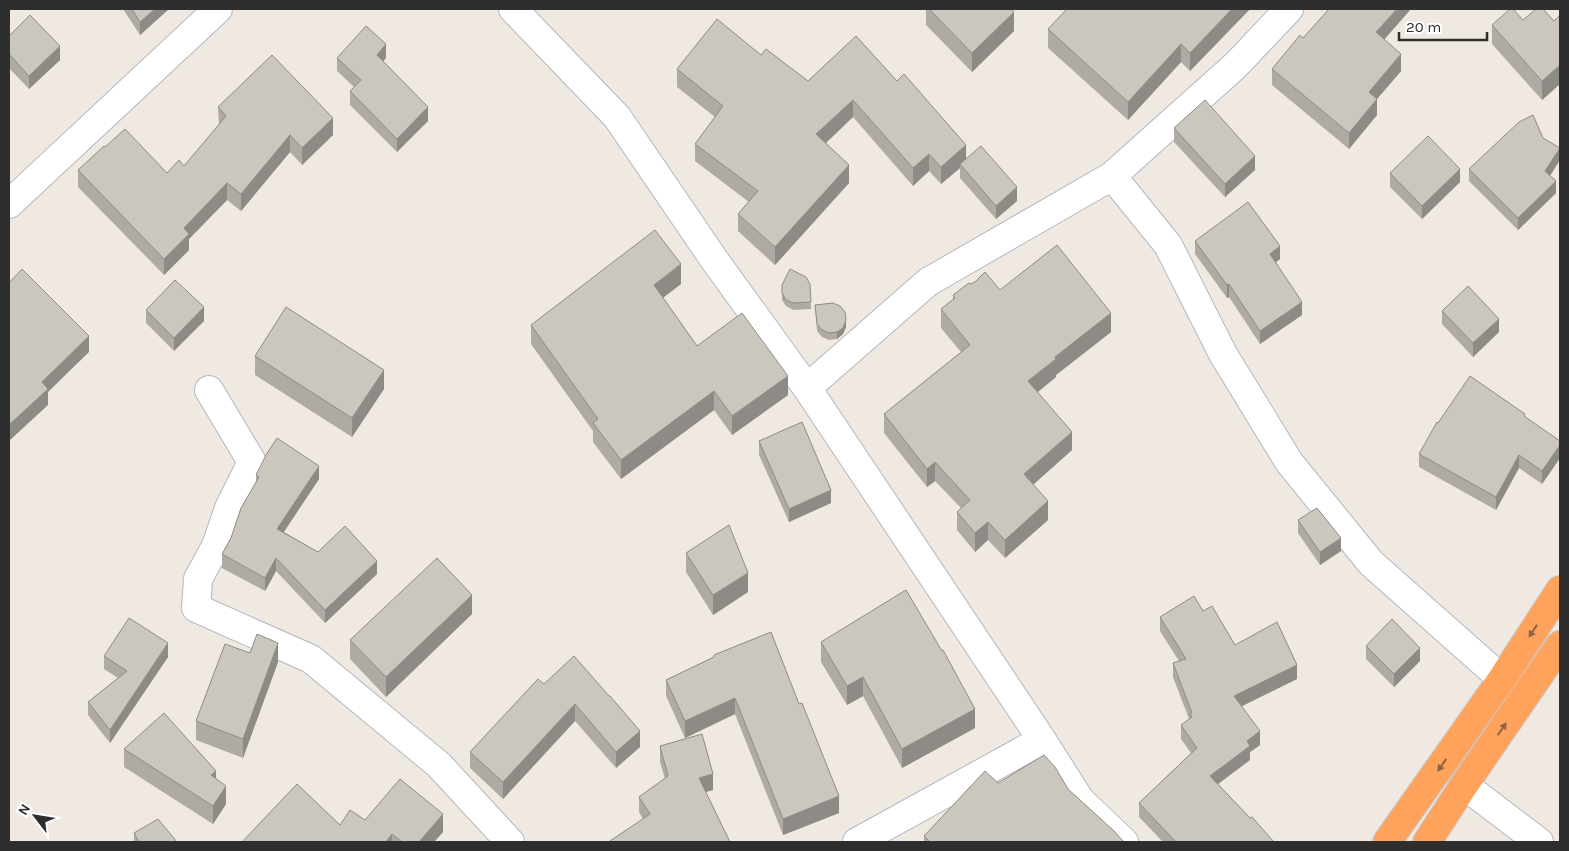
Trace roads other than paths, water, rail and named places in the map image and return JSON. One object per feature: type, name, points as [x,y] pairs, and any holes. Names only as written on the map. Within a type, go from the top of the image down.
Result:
[{"type":"highway","points":[[1388,842],[1502,679],[1560,590]]},
{"type":"highway","points":[[1427,842],[1560,645]]},
{"type":"street","points":[[9,204],[218,9]]},
{"type":"street","points":[[514,9],[617,117],[713,258],[807,388],[1080,800],[1124,842]]},
{"type":"street","points":[[807,388],[928,282],[1112,176],[1236,65],[1289,9]]},
{"type":"street","points":[[1112,176],[1168,245],[1223,354],[1289,462],[1370,563],[1502,679]]},
{"type":"street","points":[[209,390],[252,462],[229,508],[216,546],[198,579],[196,608],[311,660],[439,765],[510,842]]},
{"type":"street","points":[[857,842],[1042,740]]},
{"type":"street","points":[[1464,785],[1539,842]]}]
